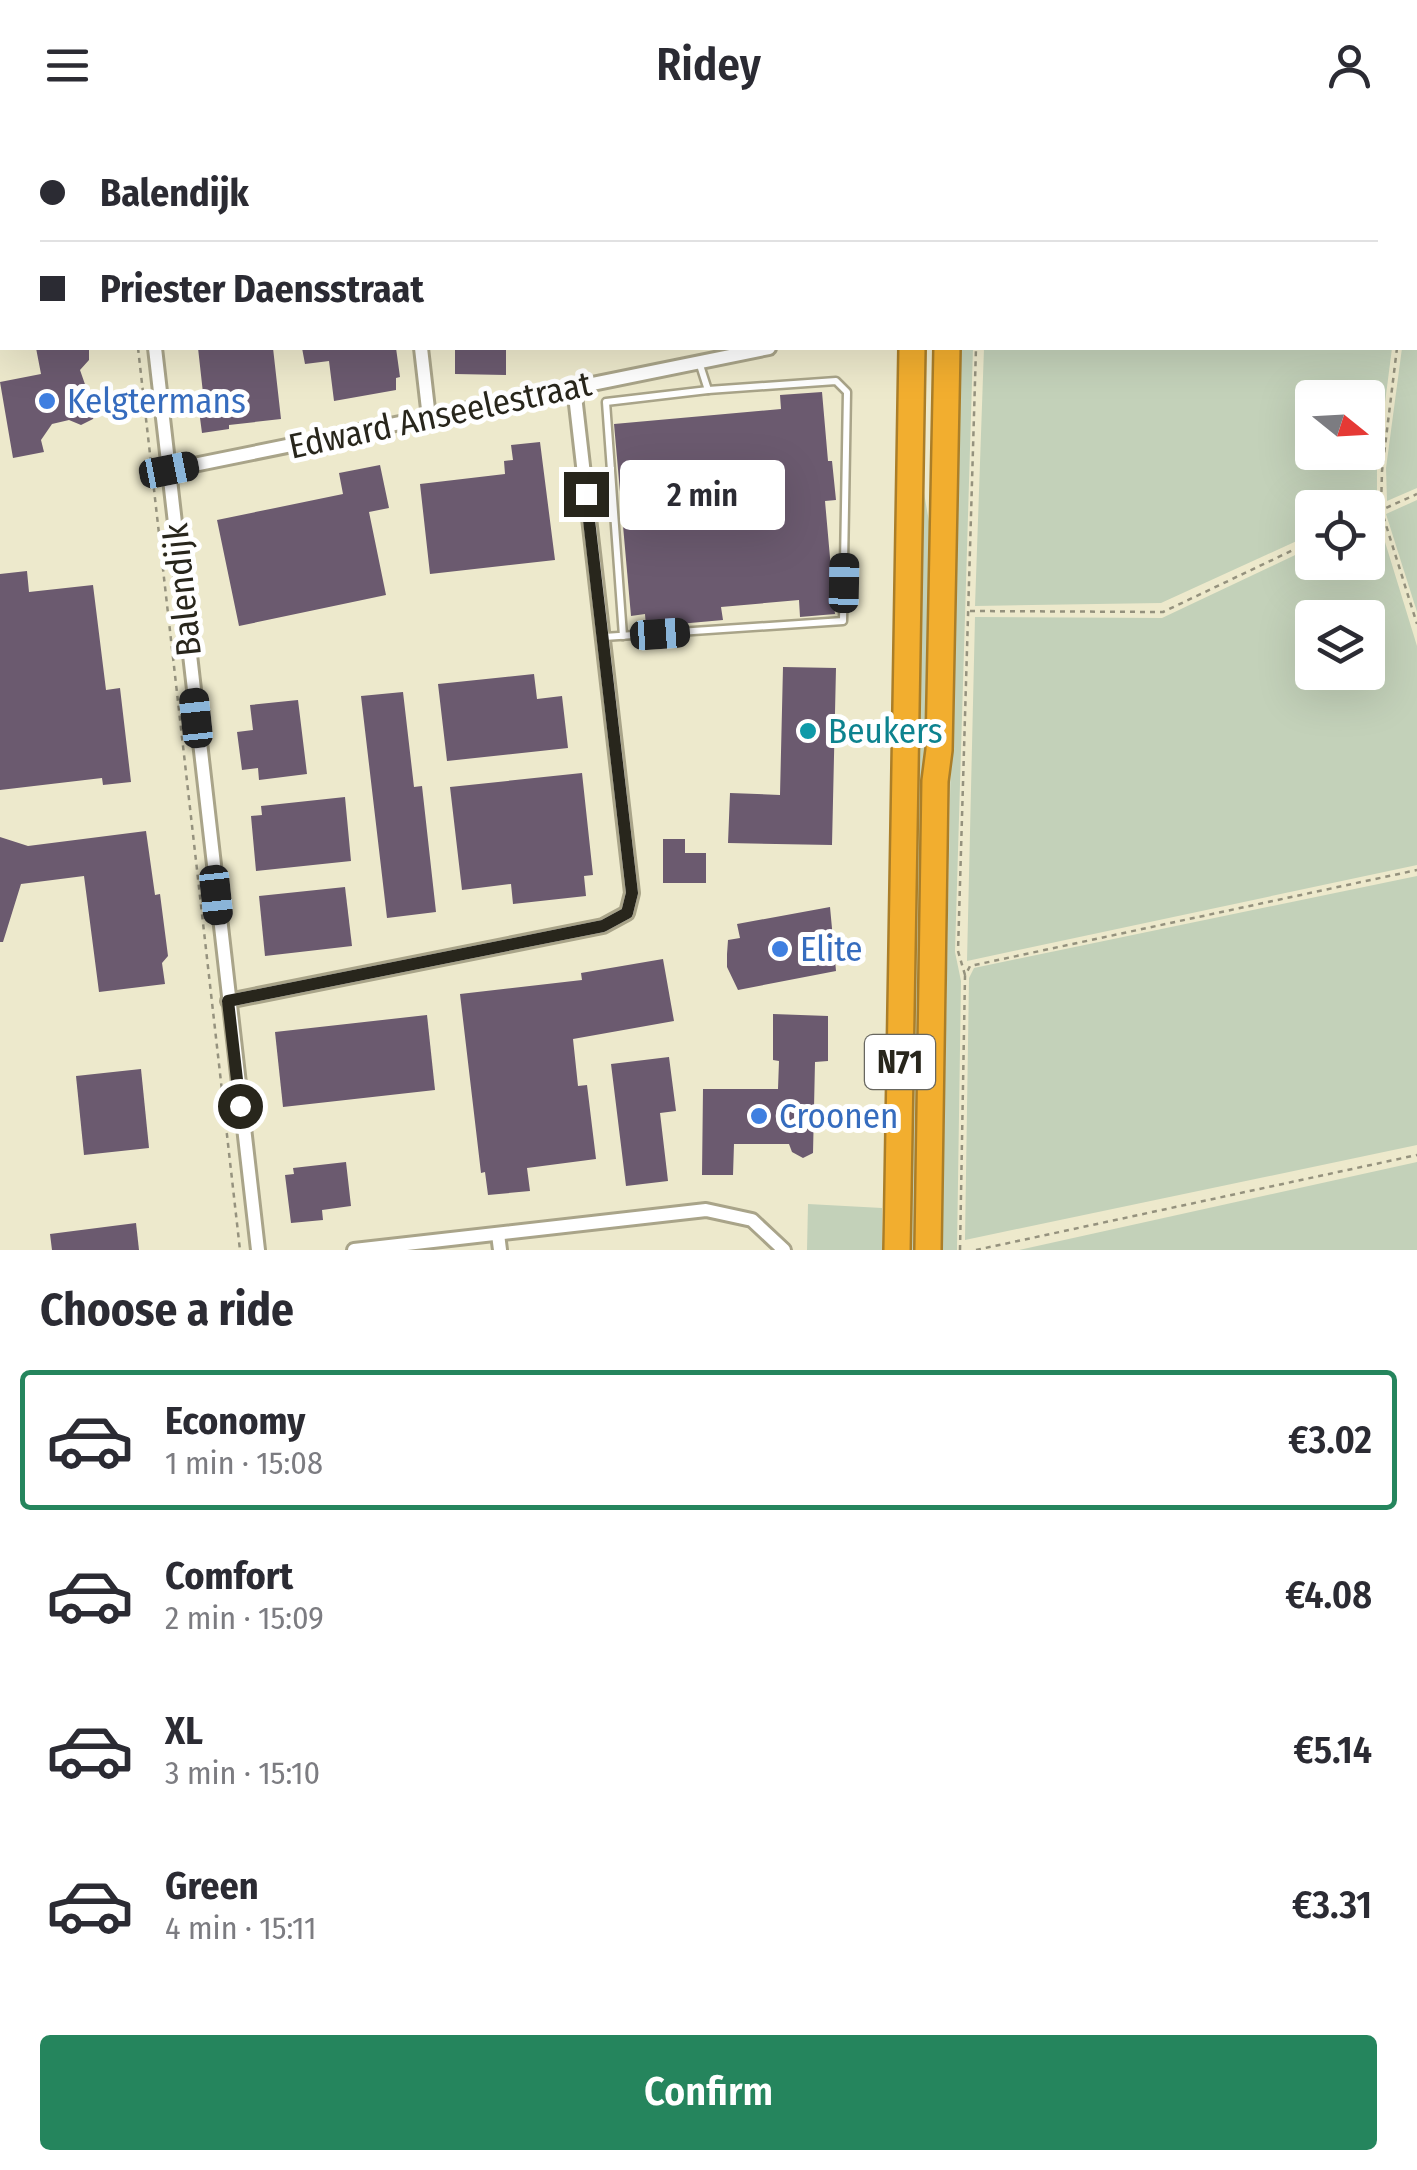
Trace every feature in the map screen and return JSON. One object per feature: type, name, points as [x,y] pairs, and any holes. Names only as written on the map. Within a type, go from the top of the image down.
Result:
[{"type":"highway","name":"N71","points":[[897,1250],[912,350]]},
{"type":"highway","name":"N71","points":[[928,1250],[947,350]]},
{"type":"street","name":"Balendijk","points":[[155,350],[258,1250]]},
{"type":"street","points":[[421,350],[429,418]]},
{"type":"street","name":"Edward Anseelestraat","points":[[169,470],[574,387],[698,354],[745,350]]},
{"type":"street","points":[[897,350],[912,388]]},
{"type":"street","points":[[228,1001],[603,926],[627,913],[632,893],[574,387]]},
{"type":"street","points":[[354,1250],[706,1210],[752,1220],[784,1250]]},
{"type":"street","points":[[498,1234],[500,1250]]},
{"type":"lane","points":[[698,354],[708,390]]},
{"type":"lane","points":[[603,638],[844,621],[847,392],[836,381],[606,402],[623,636]]},
{"type":"path","points":[[138,350],[240,1250]]},
{"type":"path","points":[[960,1250],[965,976],[958,951],[976,350]]},
{"type":"path","points":[[1382,490],[1397,350]]},
{"type":"path","points":[[1385,507],[1417,494]]},
{"type":"path","points":[[1385,522],[1417,624]]},
{"type":"path","points":[[968,611],[1164,612],[1295,550]]},
{"type":"path","points":[[965,976],[970,966],[1417,870]]},
{"type":"path","points":[[976,1250],[1417,1154]]},
{"type":"green space","points":[[958,350],[973,350],[955,952],[961,981],[957,1250],[942,1250]]},
{"type":"green space","points":[[984,350],[1392,350],[1385,403],[1385,380],[1295,380],[1295,470],[1377,470],[1377,490],[1295,490],[1295,542],[1161,603],[975,606]]},
{"type":"green space","points":[[1402,350],[1417,350],[1417,488],[1387,501],[1386,468]]},
{"type":"green space","points":[[923,360],[924,493],[931,533],[919,1250],[905,1250]]},
{"type":"green space","points":[[1417,500],[1417,612],[1386,514]]},
{"type":"green space","points":[[1385,542],[1417,646],[1417,865],[967,961],[975,617],[1162,618],[1295,555],[1295,580],[1385,580]]},
{"type":"green space","points":[[1417,876],[1417,1145],[965,1240],[969,978],[974,968]]},
{"type":"green space","points":[[1417,1162],[1417,1250],[1019,1250]]},
{"type":"green space","points":[[808,1204],[882,1208],[882,1250],[807,1250]]},
{"type":"building","name":"Kelgtermans","points":[[36,350],[89,350],[89,360],[80,370],[95,413],[93,419],[81,425],[69,420],[52,424],[41,440],[44,452],[13,458],[0,382],[41,374]]},
{"type":"building","points":[[198,350],[273,350],[281,419],[229,425],[229,429],[202,433],[198,403],[204,402]]},
{"type":"building","points":[[302,350],[396,350],[400,377],[396,378],[396,390],[334,401],[329,361],[305,364]]},
{"type":"building","points":[[455,350],[506,350],[506,375],[455,374]]},
{"type":"building","points":[[822,392],[836,500],[825,501],[835,614],[800,617],[799,600],[721,607],[723,620],[646,627],[645,614],[631,616],[614,424],[781,409],[780,395]]},
{"type":"building","points":[[540,442],[555,560],[430,574],[420,484],[505,474],[504,461],[513,460],[511,445]]},
{"type":"building","points":[[380,465],[389,508],[369,512],[386,595],[239,626],[217,520],[343,494],[339,473]]},
{"type":"building","points":[[27,571],[29,592],[93,585],[106,690],[120,688],[131,782],[103,785],[102,778],[0,790],[0,574]]},
{"type":"building","name":"Beukers","points":[[783,667],[836,668],[832,845],[728,843],[730,793],[780,795]]},
{"type":"building","points":[[534,674],[537,699],[562,696],[568,748],[447,761],[438,684]]},
{"type":"building","points":[[403,692],[414,787],[422,786],[436,912],[387,918],[361,696]]},
{"type":"building","points":[[298,700],[307,774],[259,780],[258,768],[242,770],[237,732],[253,730],[250,705]]},
{"type":"building","points":[[582,773],[593,875],[584,876],[586,896],[513,904],[511,884],[462,890],[450,787]]},
{"type":"building","points":[[345,797],[351,861],[256,871],[251,816],[262,815],[261,806]]},
{"type":"building","points":[[146,831],[168,956],[162,963],[165,984],[99,992],[84,876],[21,884],[0,942],[0,837],[28,846]]},
{"type":"building","points":[[663,839],[685,839],[685,853],[706,853],[706,883],[663,883]]},
{"type":"building","points":[[345,887],[352,946],[265,956],[259,896]]},
{"type":"building","name":"Elite","points":[[830,907],[836,971],[738,990],[727,967],[728,940],[740,938],[737,924]]},
{"type":"building","points":[[663,959],[674,1021],[573,1039],[578,1086],[587,1085],[596,1159],[527,1168],[530,1191],[488,1195],[485,1172],[481,1173],[460,994],[582,980],[581,973]]},
{"type":"building","name":"Croonen","points":[[773,1014],[828,1016],[828,1061],[815,1062],[813,1153],[803,1158],[792,1152],[789,1144],[734,1144],[733,1175],[702,1175],[703,1089],[778,1089],[779,1061],[773,1060]]},
{"type":"building","points":[[427,1015],[435,1090],[283,1107],[275,1032]]},
{"type":"building","points":[[669,1057],[676,1111],[660,1113],[668,1181],[626,1186],[611,1064]]},
{"type":"building","points":[[141,1069],[149,1148],[84,1155],[76,1076]]},
{"type":"building","points":[[346,1162],[351,1206],[322,1210],[323,1220],[291,1223],[285,1175],[294,1174],[293,1168]]},
{"type":"building","points":[[136,1223],[139,1250],[52,1250],[50,1234]]},
{"type":"place","name":"Kelgtermans","points":[[47,401]]},
{"type":"place","name":"Beukers","points":[[808,731]]},
{"type":"place","name":"Elite","points":[[780,949]]},
{"type":"place","name":"Croonen","points":[[759,1116]]},
{"type":"route","points":[[240,1106],[228,1001],[603,926],[618,920],[632,906],[586,494]]}]
